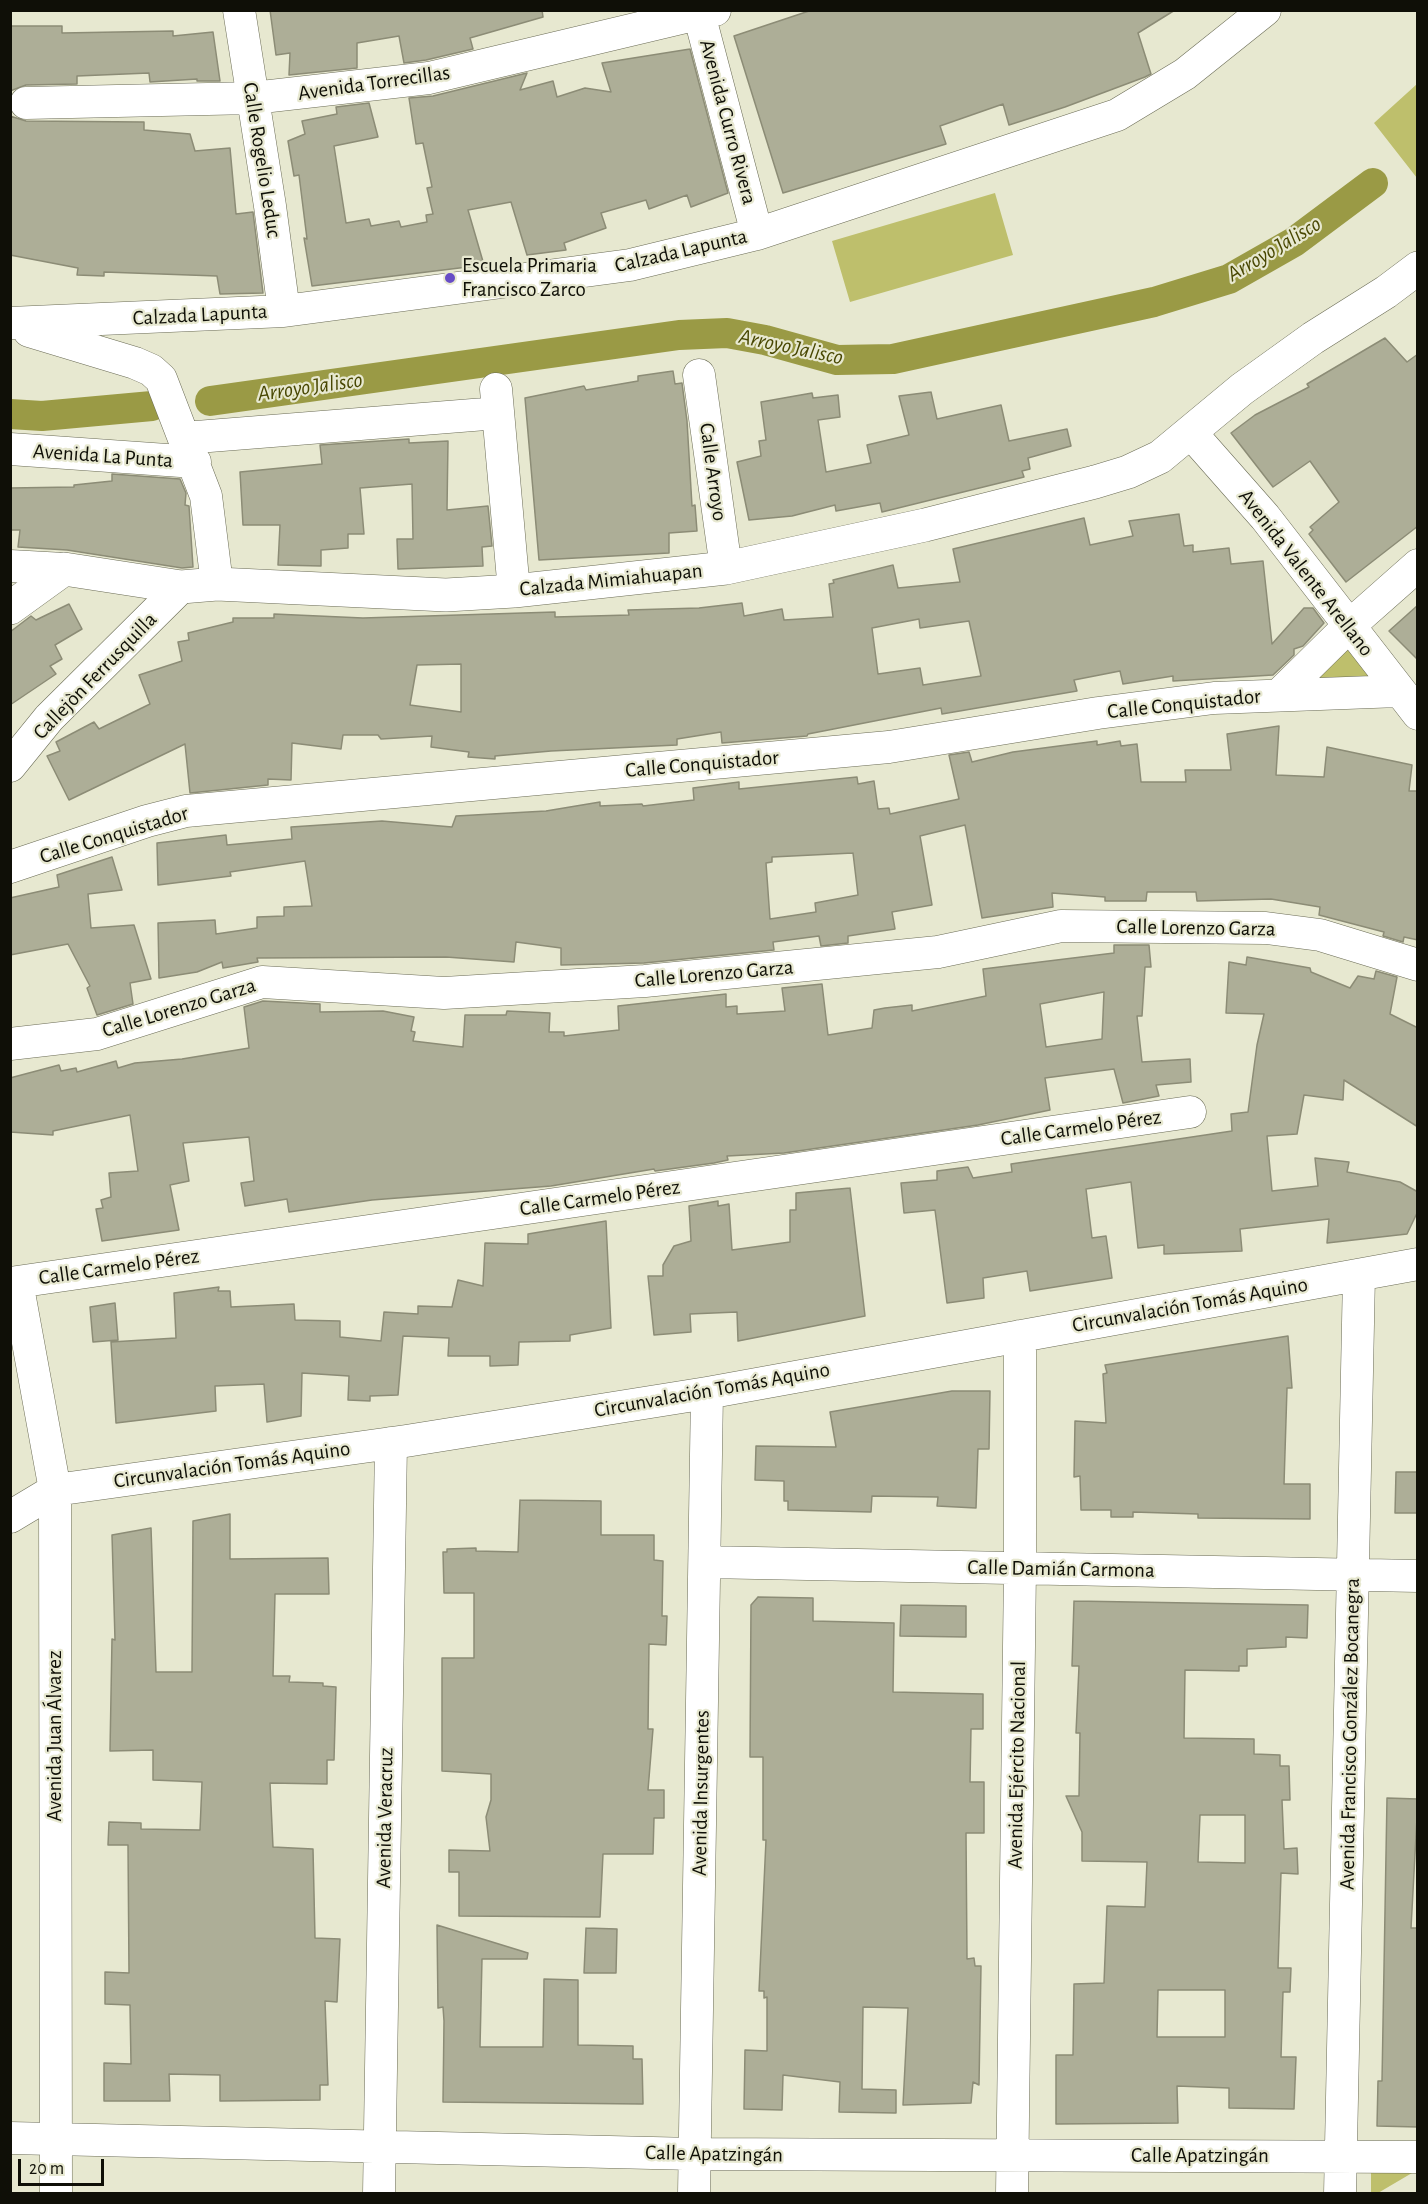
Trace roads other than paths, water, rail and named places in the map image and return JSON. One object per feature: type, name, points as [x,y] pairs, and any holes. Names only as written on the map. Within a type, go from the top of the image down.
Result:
[{"type":"main road","name":"Calzada Mimiahuapan","points":[[64,569],[181,587],[217,584],[446,595],[514,591],[726,568],[925,525],[1095,482],[1128,472],[1160,457],[1251,383],[1313,338],[1386,292],[1418,268]]},
{"type":"main road","points":[[10,608],[64,569]]},
{"type":"street","name":"Calle Rogelio Leduc","points":[[239,10],[284,311]]},
{"type":"street","name":"Calzada Lapunta","points":[[10,324],[284,311],[630,265],[758,234],[1117,115],[1185,74],[1265,10]]},
{"type":"street","name":"Avenida Torrecillas","points":[[26,103],[253,98],[429,78],[704,12]]},
{"type":"street","name":"Avenida Curro Rivera","points":[[704,12],[758,234]]},
{"type":"street","points":[[10,324],[135,363],[151,370],[161,379],[169,394],[206,496],[217,584]]},
{"type":"street","name":"Calle Arroyo","points":[[699,375],[726,568]]},
{"type":"street","points":[[190,450],[497,401],[514,591]]},
{"type":"street","name":"Avenida Valente Arellano","points":[[1191,433],[1264,517],[1408,703]]},
{"type":"street","name":"Avenida La Punta","points":[[10,449],[190,450]]},
{"type":"street","points":[[1279,695],[1349,626],[1418,565]]},
{"type":"street","name":"Calzada Mimiahuapan","points":[[10,566],[64,569]]},
{"type":"street","name":"Callejòn Ferrusquilla","points":[[10,766],[49,718],[181,587]]},
{"type":"street","name":"Calle Conquistador","points":[[10,867],[147,821],[186,811],[890,747],[1098,713],[1214,698],[1279,695],[1408,703]]},
{"type":"street","name":"Calle Lorenzo Garza","points":[[10,1044],[97,1034],[262,982],[444,993],[645,981],[938,952],[1061,926],[1266,928],[1320,935],[1418,965]]},
{"type":"street","name":"Calle Carmelo Pérez","points":[[14,1282],[1190,1112]]},
{"type":"street","name":"Circunvalación Tomás Aquino","points":[[10,1517],[55,1490],[391,1443],[707,1393],[1418,1264]]},
{"type":"street","name":"Avenida Francisco González Bocanegra","points":[[1340,2193],[1359,1275]]},
{"type":"street","name":"Avenida Juan Álvarez","points":[[14,1282],[55,1490],[56,2193]]},
{"type":"street","name":"Avenida Ejército Nacional","points":[[1011,2193],[1020,1568],[1020,1336]]},
{"type":"street","name":"Avenida Insurgentes","points":[[694,2193],[707,1393]]},
{"type":"street","name":"Avenida Veracruz","points":[[379,2193],[391,1443]]},
{"type":"street","name":"Calle Damián Carmona","points":[[705,1562],[1418,1576]]},
{"type":"street","name":"Calle Apatzingán","points":[[10,2138],[695,2154],[1418,2157]]},
{"type":"waterway","name":"Arroyo Jalisco","points":[[210,401],[679,335],[727,333],[765,340],[837,360],[893,359],[1154,302],[1229,279],[1294,242],[1373,183]]},
{"type":"waterway","name":"Arroyo Jalisco","points":[[10,414],[42,416],[152,406]]},
{"type":"place","name":"Escuela Primaria Francisco Zarco","points":[[450,278]]}]
